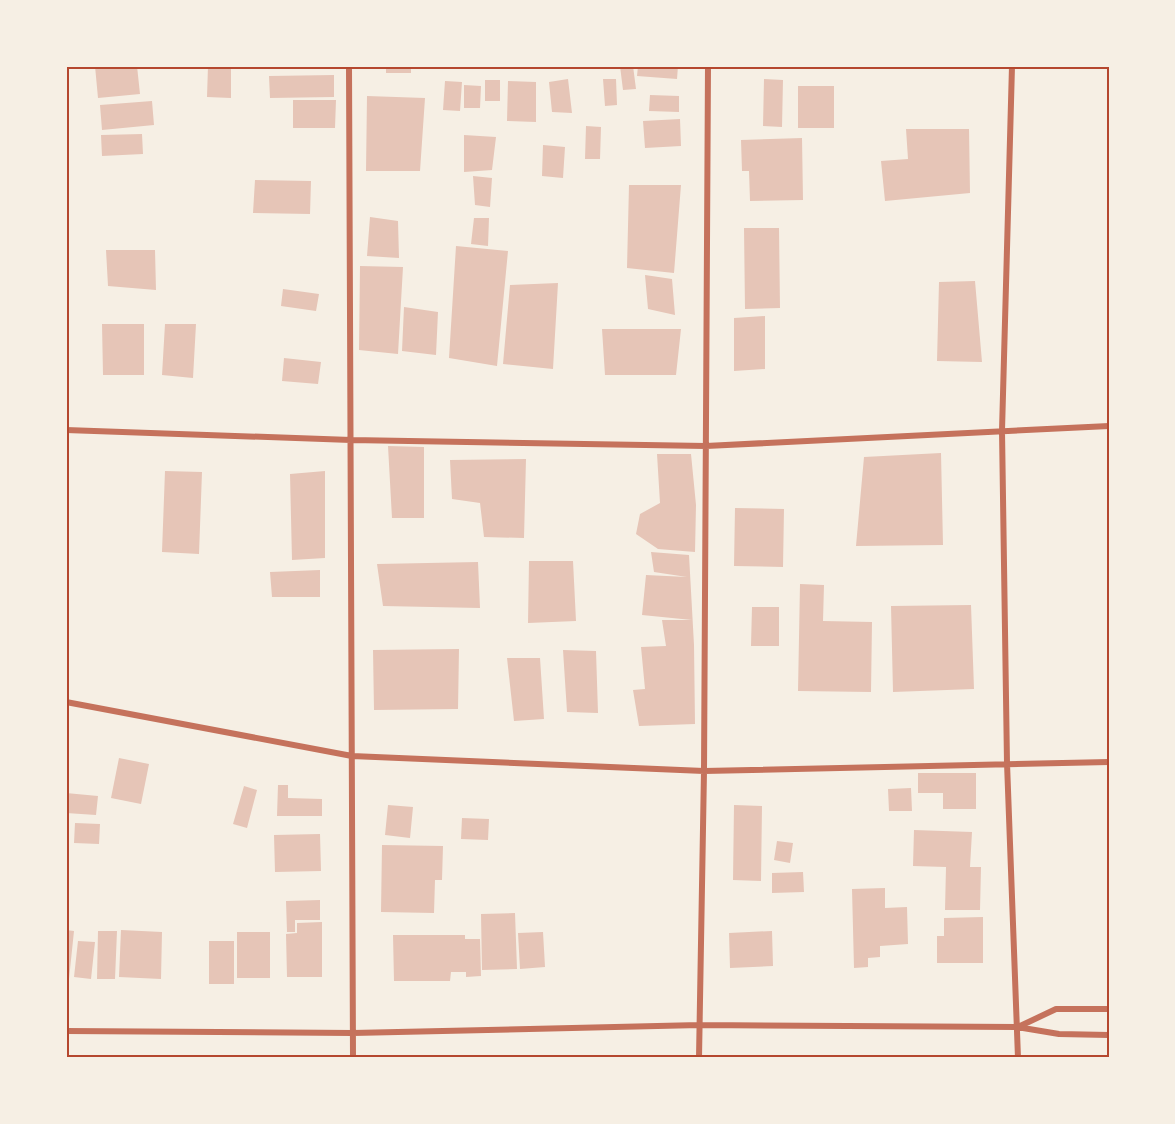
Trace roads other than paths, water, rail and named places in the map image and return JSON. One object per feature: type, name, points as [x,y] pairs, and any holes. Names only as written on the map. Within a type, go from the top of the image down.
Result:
[{"type":"street","points":[[350,66],[353,1058]]},
{"type":"street","points":[[699,1058],[704,771],[708,66]]},
{"type":"street","points":[[1012,66],[1002,431],[1007,763],[1018,1058]]},
{"type":"street","points":[[66,430],[351,440],[706,446],[1109,426]]},
{"type":"street","points":[[66,702],[352,756],[704,771],[1109,762]]},
{"type":"street","points":[[1017,1027],[1056,1009],[1109,1009]]},
{"type":"street","points":[[66,1031],[352,1033],[700,1025],[1017,1027],[1059,1034],[1109,1035]]}]
